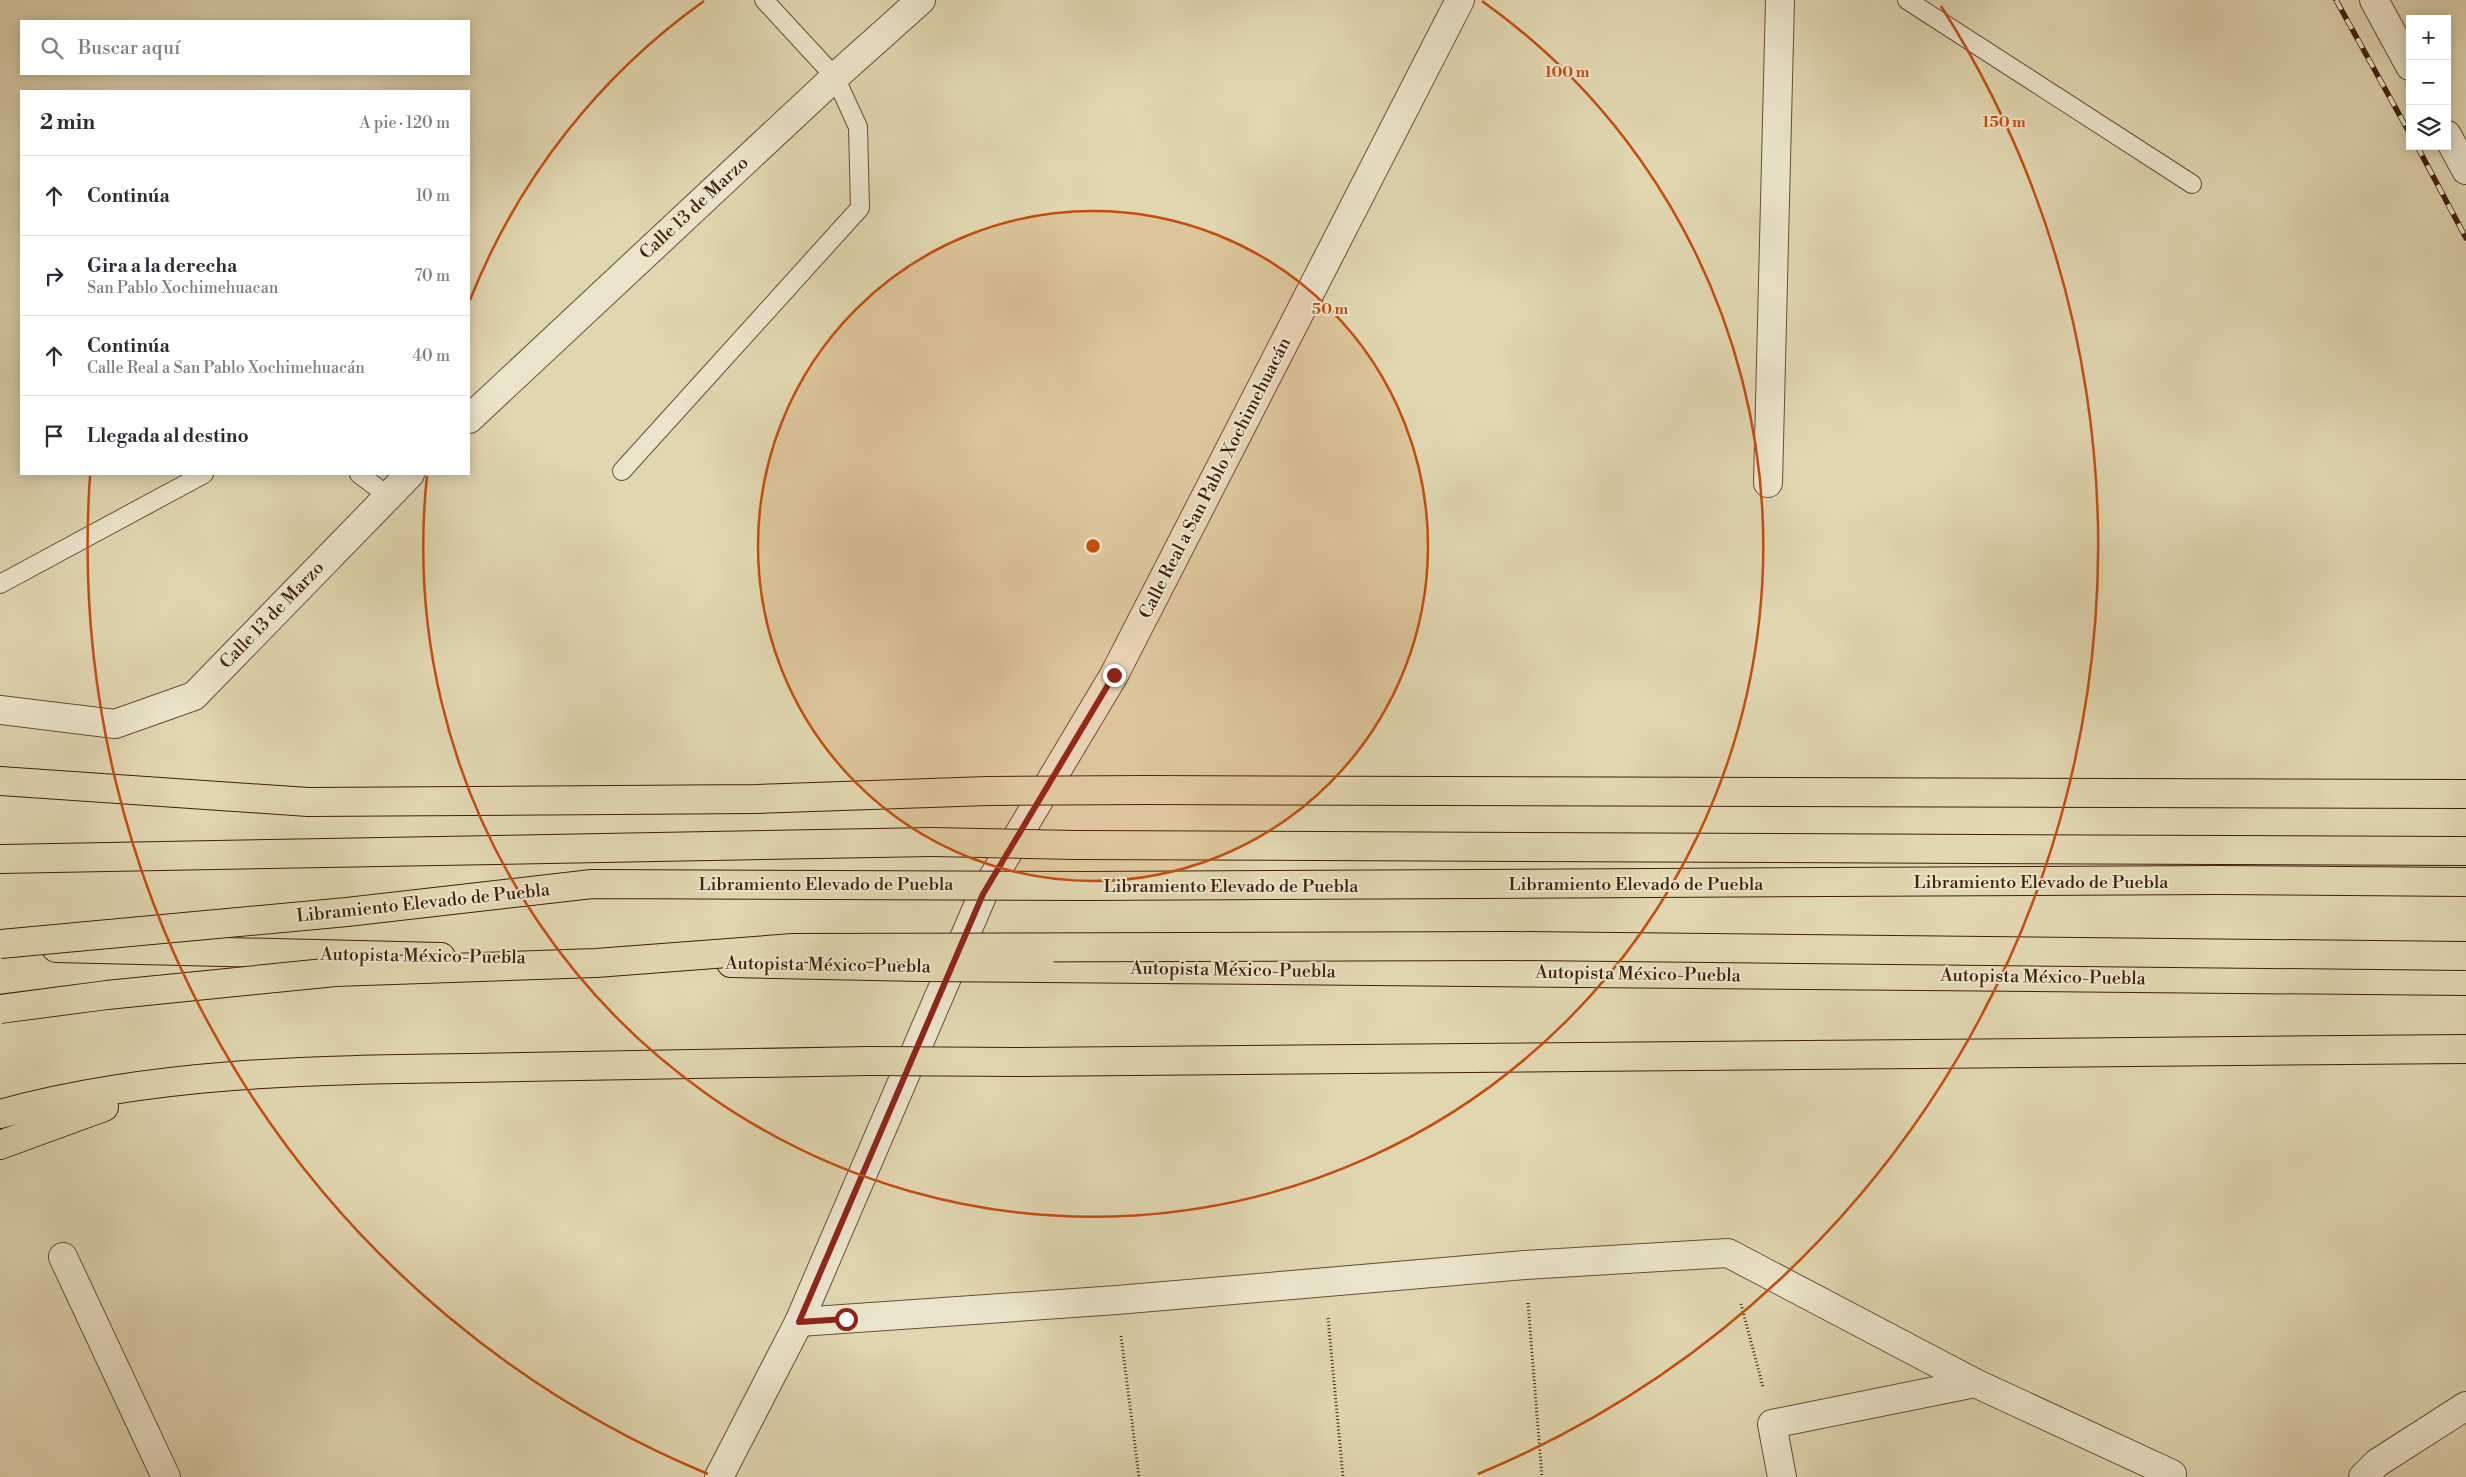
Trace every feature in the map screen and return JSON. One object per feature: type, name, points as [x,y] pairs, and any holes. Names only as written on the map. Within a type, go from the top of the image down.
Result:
[{"type":"main road","points":[[0,781],[308,802],[757,799],[988,791],[1146,790],[2466,794]]},
{"type":"main road","points":[[0,859],[932,842],[1076,845],[2466,851]]},
{"type":"main road","name":"Libramiento Elevado de Puebla","points":[[0,946],[347,912],[592,884],[1106,886],[2217,880],[2466,882]]},
{"type":"main road","name":"Autopista México-Puebla","points":[[0,946],[922,967],[2466,981]]},
{"type":"main road","points":[[0,1009],[107,995],[335,972],[596,963],[794,948],[1524,946],[2466,956]]},
{"type":"main road","points":[[0,1114],[96,1094],[177,1082],[284,1072],[869,1062],[2466,1049]]},
{"type":"main road","points":[[0,1146],[76,1116],[177,1082]]},
{"type":"street","name":"Calle 13 de Marzo","points":[[470,418],[835,77],[921,0]]},
{"type":"street","name":"Calle Real a San Pablo Xochimehuacán","points":[[720,1477],[799,1322],[983,894],[1114,675],[1460,0]]},
{"type":"street","points":[[1768,483],[1780,0]]},
{"type":"street","points":[[2374,0],[2407,60]]},
{"type":"street","points":[[2451,142],[2466,168]]},
{"type":"street","name":"Calle 13 de Marzo","points":[[0,710],[114,724],[194,696],[387,495],[409,475]]},
{"type":"street","points":[[799,1322],[1117,1300],[1524,1265],[1728,1253],[1975,1384],[2172,1474]]},
{"type":"street","points":[[63,1257],[166,1477]]},
{"type":"street","points":[[1782,1477],[1772,1424],[1975,1384]]},
{"type":"street","points":[[2376,1472],[2466,1406]]},
{"type":"lane","points":[[622,471],[860,208],[858,127],[835,77],[764,0]]},
{"type":"lane","points":[[1907,0],[2192,184]]},
{"type":"lane","points":[[0,584],[202,475]]},
{"type":"lane","points":[[360,475],[387,495]]},
{"type":"path","points":[[1728,1253],[1772,1424]]},
{"type":"path","points":[[1524,1265],[1542,1477]]},
{"type":"path","points":[[1324,1282],[1343,1477]]},
{"type":"path","points":[[1117,1300],[1139,1477]]},
{"type":"railway","points":[[2336,0],[2406,127]]},
{"type":"railway","points":[[2419,150],[2466,238]]},
{"type":"route","points":[[846,1319],[799,1322],[983,894],[1114,675]]}]
